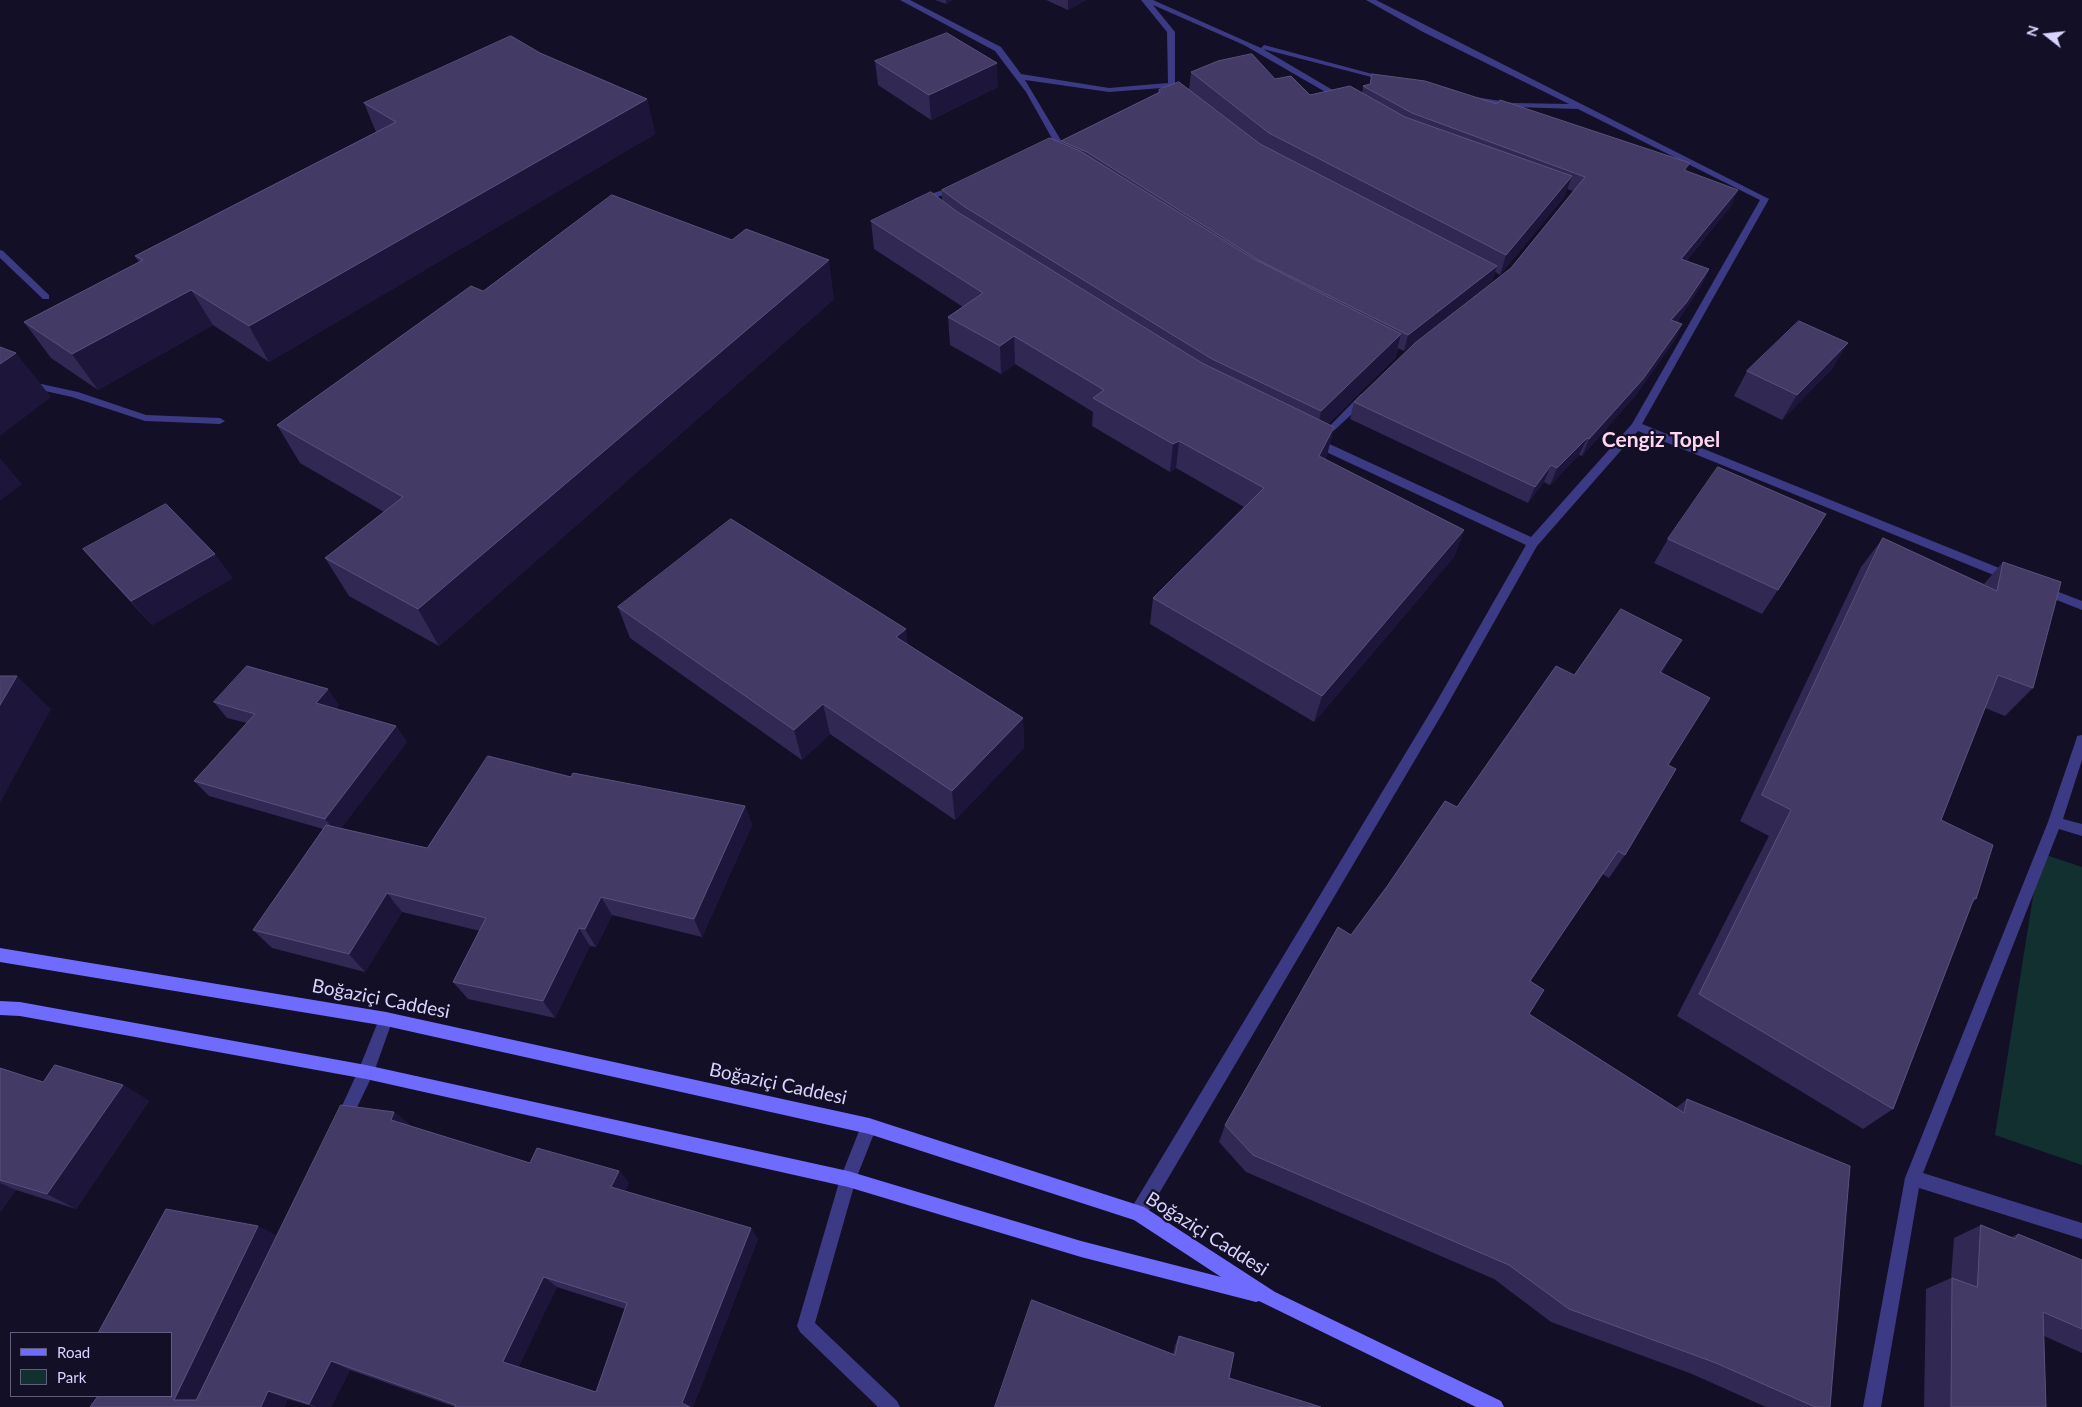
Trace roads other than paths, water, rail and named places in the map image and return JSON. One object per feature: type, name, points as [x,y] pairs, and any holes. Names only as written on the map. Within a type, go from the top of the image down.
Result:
[{"type":"street","points":[[904,0],[998,49],[1030,92],[1058,142],[1049,160]]},
{"type":"street","points":[[1017,76],[1109,90],[1176,88],[1171,32],[1146,0]]},
{"type":"street","points":[[1146,0],[1247,43],[1354,105]]},
{"type":"street","points":[[1138,1213],[1442,705],[1532,543],[1636,426],[1765,199],[1370,0]]},
{"type":"street","points":[[1247,43],[1398,81]]},
{"type":"street","points":[[1463,98],[1512,105],[1580,107]]},
{"type":"street","points":[[922,206],[914,200],[968,186]]},
{"type":"street","points":[[0,253],[46,296]]},
{"type":"street","points":[[0,378],[74,394],[145,418],[220,422]]},
{"type":"street","points":[[1317,443],[1371,390]]},
{"type":"street","points":[[1636,426],[2018,580]]},
{"type":"street","points":[[1299,434],[1532,543]]},
{"type":"street","points":[[2036,587],[2082,606]]},
{"type":"street","points":[[1872,1407],[1913,1178],[2055,822],[2082,740]]},
{"type":"street","points":[[2055,822],[2082,830]]},
{"type":"street","name":"Boğaziçi Caddesi","points":[[0,955],[386,1020],[869,1126],[1138,1213],[1269,1298],[1495,1407]]},
{"type":"street","points":[[0,1008],[20,1009],[366,1072],[848,1179],[1081,1249],[1269,1298]]},
{"type":"street","points":[[337,1134],[366,1072],[386,1020]]},
{"type":"street","points":[[869,1126],[848,1179],[806,1326],[891,1407]]},
{"type":"street","points":[[1913,1178],[2082,1231]]},
{"type":"district","name":"Cengiz Topel","points":[[1661,440]]}]
